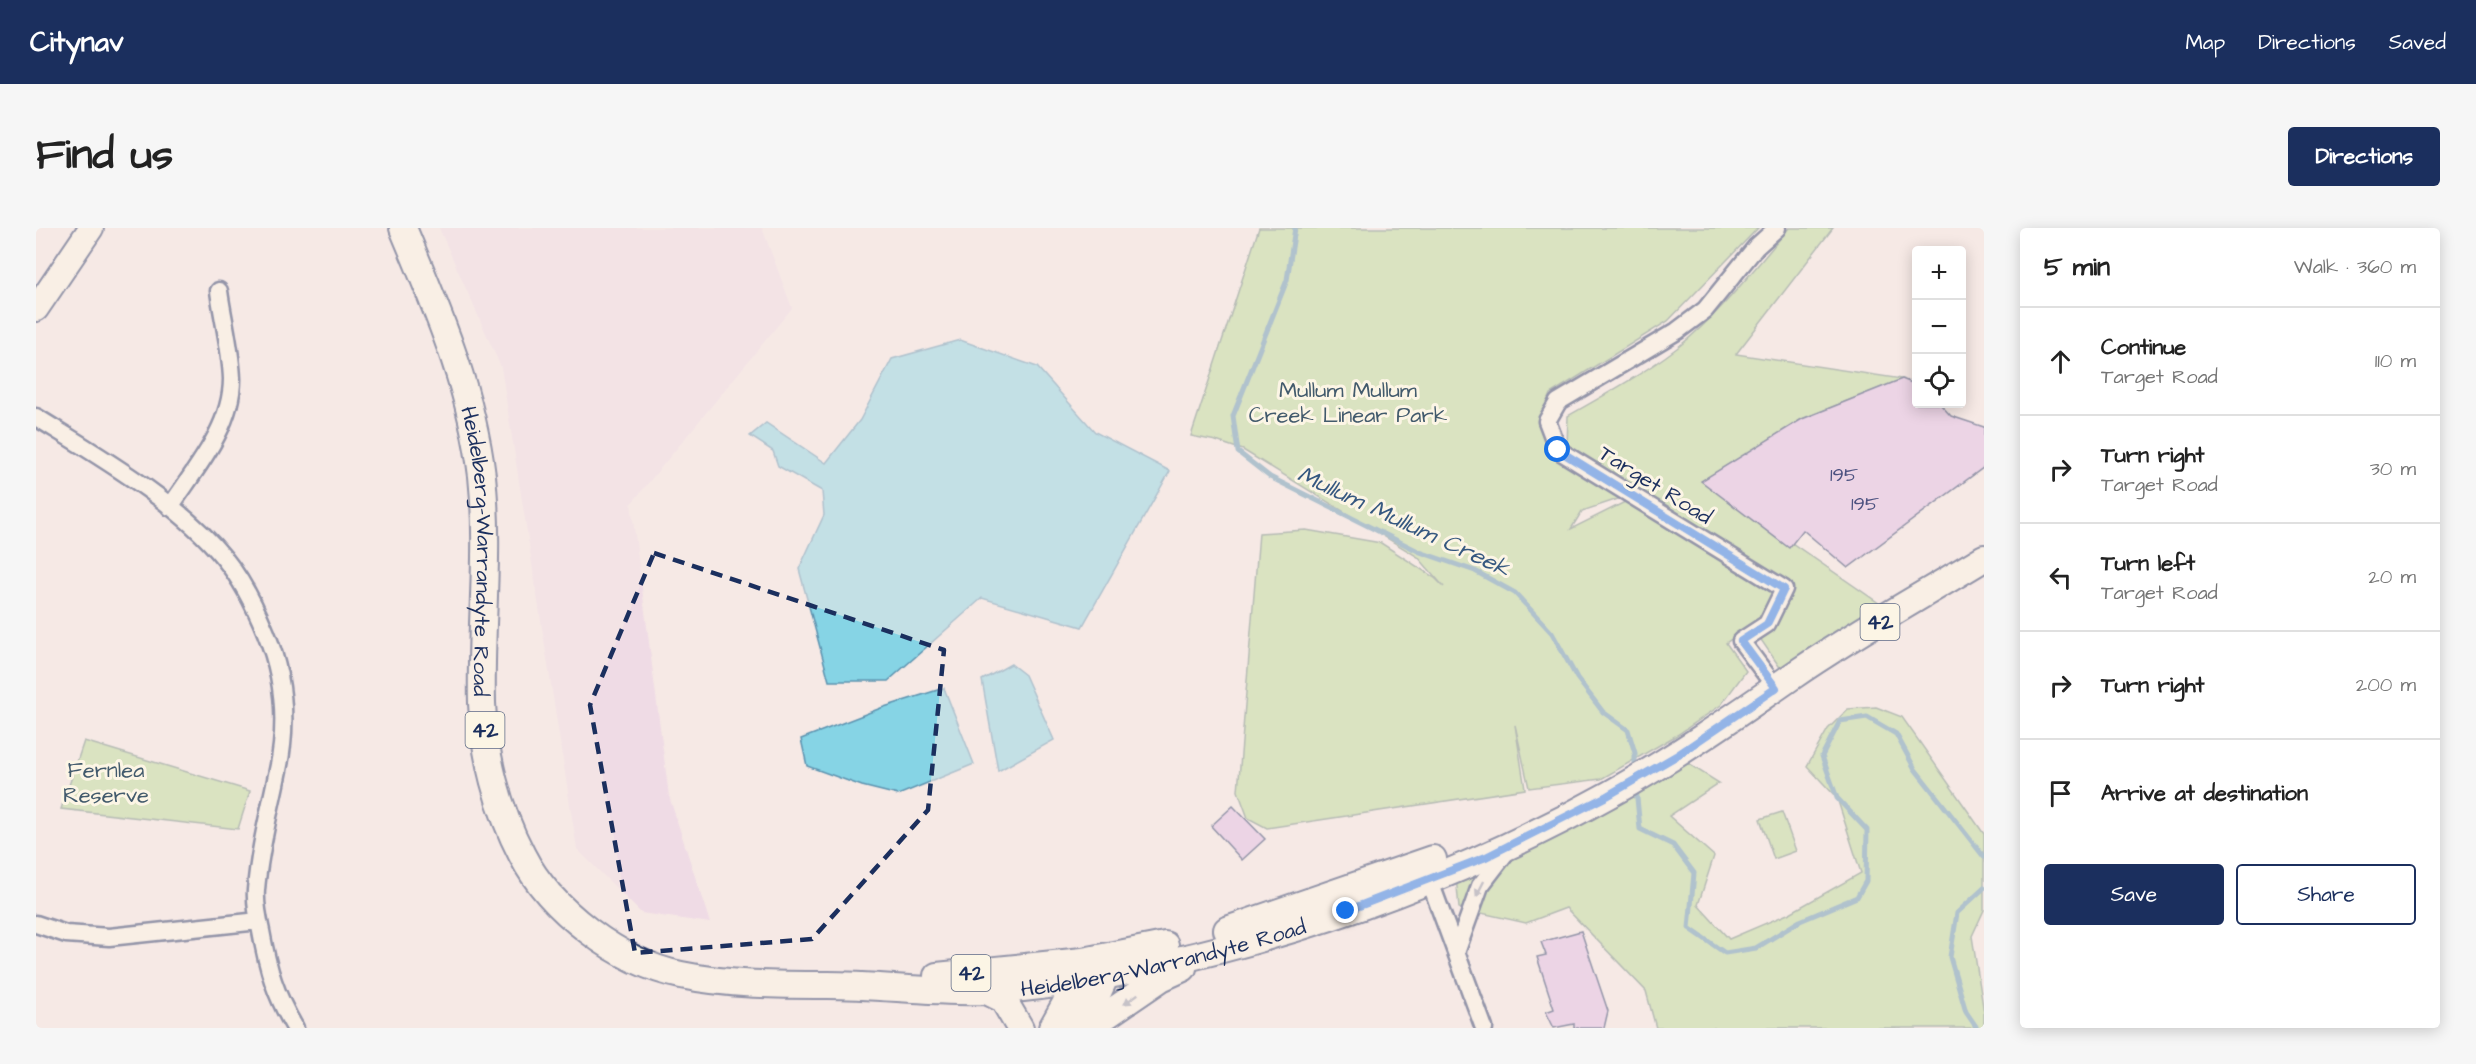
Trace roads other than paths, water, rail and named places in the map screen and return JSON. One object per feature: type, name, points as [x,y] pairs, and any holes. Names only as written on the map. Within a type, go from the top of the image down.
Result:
[{"type":"main road","points":[[36,309],[91,228]]},
{"type":"main road","name":"Heidelberg-Warrandyte Road","points":[[403,228],[454,352],[469,404],[482,474],[486,539],[482,704],[494,783],[522,855],[536,878],[561,908],[617,950],[647,964],[676,975],[749,984],[860,985],[1080,971]]},
{"type":"main road","name":"Heidelberg-Warrandyte Road","points":[[1110,966],[1426,871],[1486,857],[1607,796],[1676,756],[1776,688],[1984,558]]},
{"type":"main road","name":"Heidelberg-Warrandyte Road","points":[[860,985],[902,989],[987,991],[1080,971],[1218,951],[1346,911],[1502,834],[1554,823]]},
{"type":"main road","points":[[1088,1028],[1161,978],[1218,951]]},
{"type":"main road","points":[[1079,1028],[1110,966]]},
{"type":"main road","points":[[1052,1028],[1080,971]]},
{"type":"main road","points":[[987,991],[1003,999],[1020,1028]]},
{"type":"street","name":"Target Road","points":[[1776,688],[1741,641],[1767,624],[1784,589],[1558,450],[1547,421],[1558,402],[1677,331],[1705,310],[1756,247],[1778,228]]},
{"type":"street","points":[[170,507],[217,434],[228,404],[232,380],[219,291]]},
{"type":"street","points":[[36,417],[170,507],[200,532],[224,557],[244,585],[272,649],[281,687],[285,726],[255,892],[268,970],[280,1002],[295,1028]]},
{"type":"street","points":[[1457,950],[1480,886],[1515,842]]},
{"type":"street","points":[[1426,871],[1484,1028]]},
{"type":"street","points":[[36,924],[66,934],[109,938],[259,921]]},
{"type":"water","points":[[960,340],[1037,367],[1095,432],[1170,471],[1082,627],[982,598],[888,681],[829,681],[799,569],[824,515],[822,491],[778,466],[773,451],[750,436],[766,423],[826,463],[860,420],[892,359]]},
{"type":"water","points":[[1011,664],[1025,675],[1054,740],[998,771],[982,680]]},
{"type":"water","points":[[944,688],[974,764],[898,795],[862,786],[807,766],[801,739],[881,708]]},
{"type":"waterway","name":"Mullum Mullum Creek","points":[[1295,228],[1287,280],[1233,416],[1238,452],[1270,477],[1420,552],[1475,571],[1515,593],[1552,633],[1577,678],[1603,712],[1628,730],[1635,753],[1635,770]]},
{"type":"waterway","name":"Mullum Mullum Creek","points":[[1636,788],[1640,829],[1673,845],[1694,873],[1689,928],[1725,953],[1756,948],[1800,921],[1857,897],[1866,881],[1867,830],[1837,798],[1822,756],[1840,721],[1867,717],[1896,734],[1915,769],[1984,857]]},
{"type":"waterway","name":"Mullum Mullum Creek","points":[[1977,1028],[1966,1012],[1950,957],[1957,913],[1984,888]]},
{"type":"park label","name":"Mullum Mullum Creek Linear Park","points":[[1348,402]]},
{"type":"park label","name":"Fernlea Reserve","points":[[106,782]]}]
